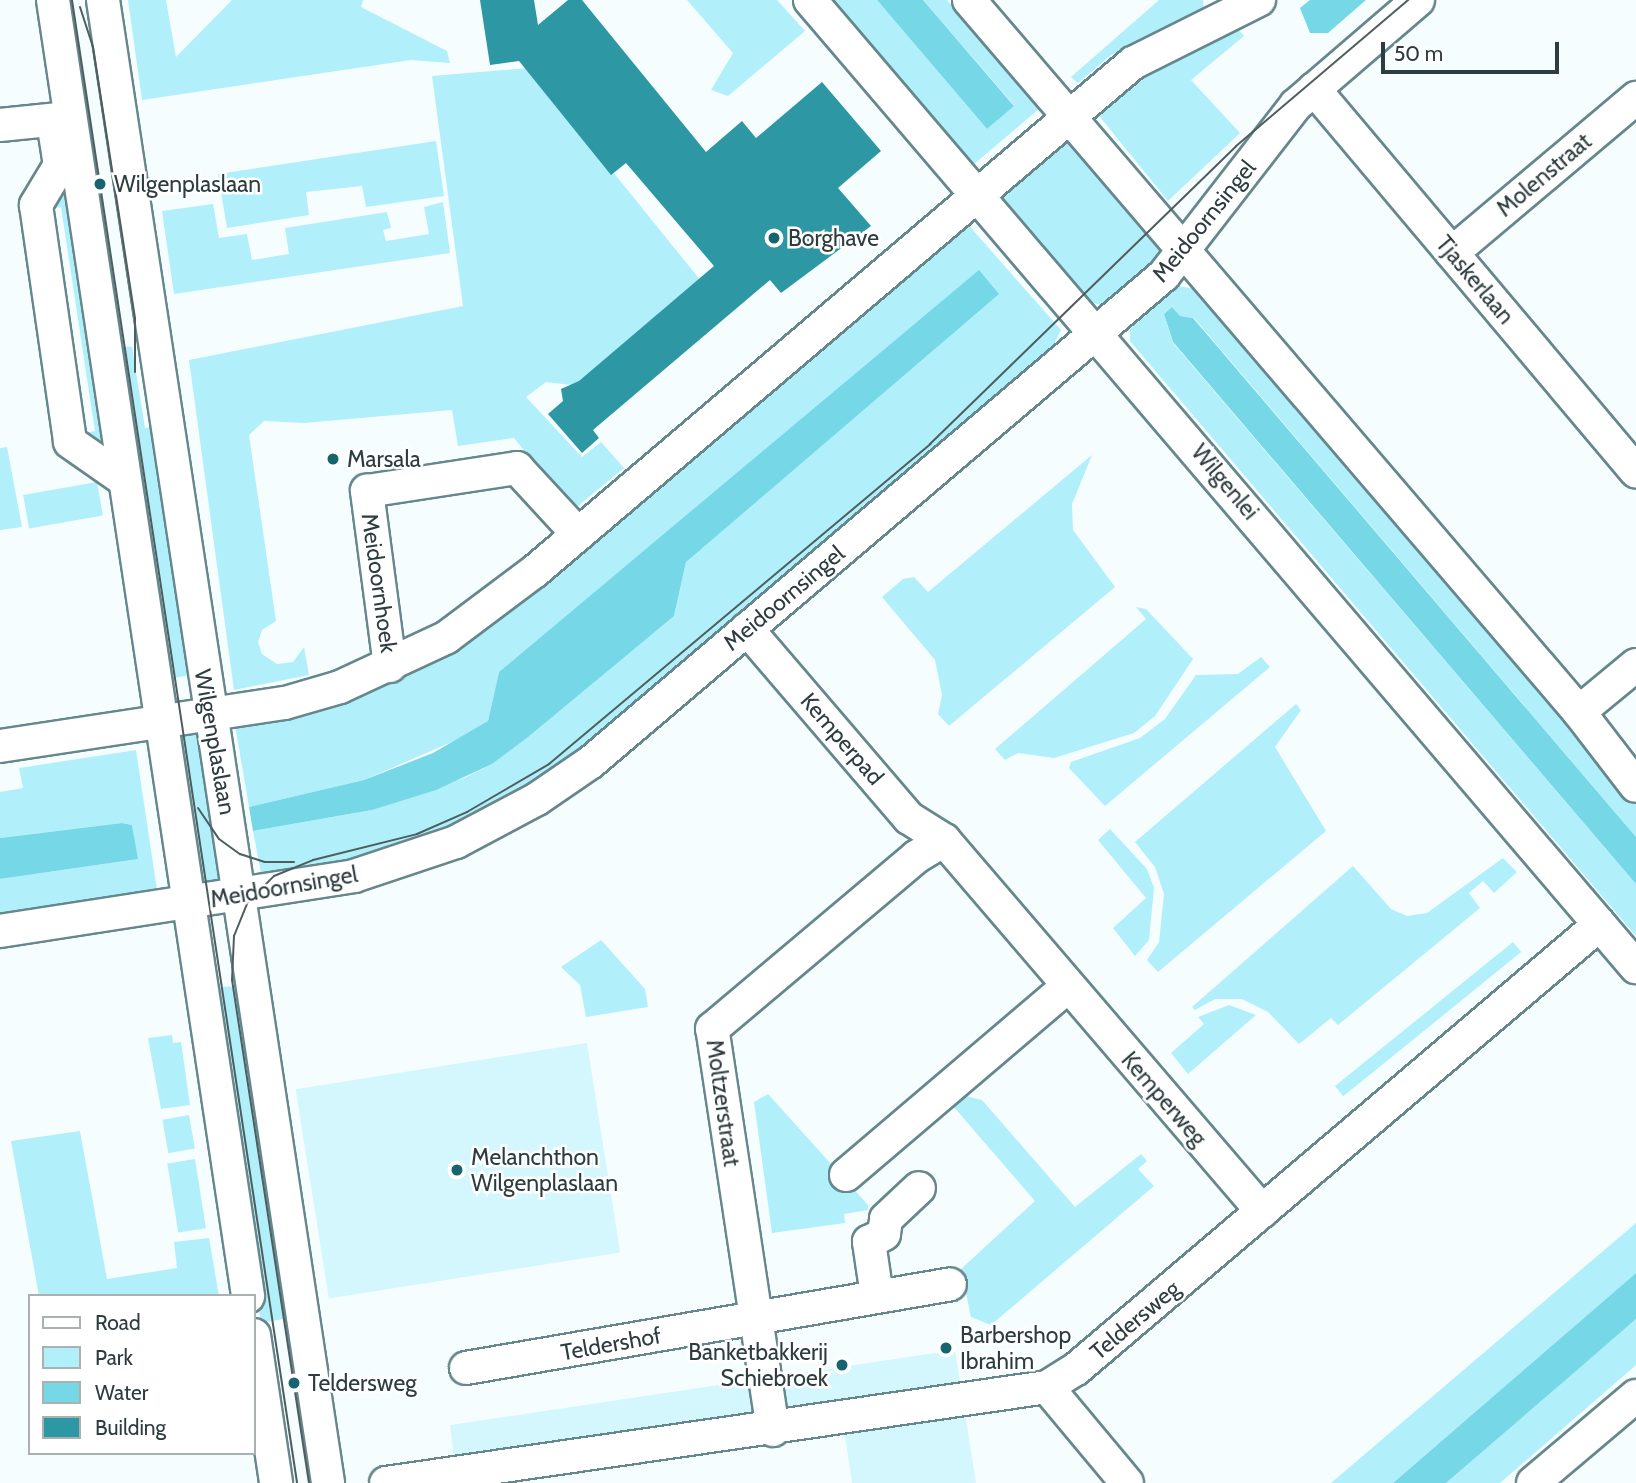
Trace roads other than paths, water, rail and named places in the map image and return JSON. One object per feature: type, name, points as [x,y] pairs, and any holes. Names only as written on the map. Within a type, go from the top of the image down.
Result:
[{"type":"street","points":[[53,0],[61,119],[60,165],[36,205],[70,442],[123,479]]},
{"type":"street","name":"Wilgenplaslaan","points":[[103,0],[328,1483]]},
{"type":"street","name":"Wilgenlei","points":[[810,0],[1636,967]]},
{"type":"street","points":[[969,0],[1181,253],[1579,712],[1636,786]]},
{"type":"street","name":"Meidoornsingel","points":[[0,931],[239,895],[402,863],[503,820],[591,761],[1098,334],[1164,275],[1314,89],[1418,0]]},
{"type":"street","points":[[0,746],[285,703],[390,666],[447,637],[578,534],[1133,63],[1248,3]]},
{"type":"street","name":"Tjaskerlaan","points":[[1314,89],[1636,471]]},
{"type":"street","name":"Molenstraat","points":[[1452,253],[1636,98]]},
{"type":"street","points":[[0,125],[61,119]]},
{"type":"street","points":[[61,119],[123,479],[190,902],[248,1294]]},
{"type":"street","name":"Meidoornhoek","points":[[390,666],[366,491],[517,468],[578,534]]},
{"type":"street","name":"Kemperpad","points":[[747,629],[909,818],[944,840]]},
{"type":"street","points":[[1579,712],[1636,666]]},
{"type":"street","name":"Kemperweg","points":[[944,840],[1262,1211]]},
{"type":"street","name":"Moltzerstraat","points":[[772,1430],[712,1029],[916,857],[944,840]]},
{"type":"street","name":"Teldersweg","points":[[386,1483],[772,1430],[1047,1387],[1076,1369],[1600,924]]},
{"type":"street","points":[[846,1175],[1068,986]]},
{"type":"street","points":[[877,1296],[869,1242],[884,1234],[886,1219],[919,1188]]},
{"type":"street","name":"Teldershof","points":[[466,1368],[950,1284]]},
{"type":"street","points":[[256,1348],[276,1483]]},
{"type":"street","points":[[1047,1387],[1127,1483]]},
{"type":"street","points":[[1533,1483],[1566,1472],[1636,1396]]},
{"type":"water","points":[[877,0],[923,0],[1014,106],[987,129]]},
{"type":"water","points":[[1310,0],[1366,0],[1328,33],[1310,33],[1300,8]]},
{"type":"water","points":[[979,270],[999,294],[686,562],[674,616],[528,737],[492,764],[436,790],[372,810],[253,831],[249,807],[364,780],[433,753],[488,721],[499,672]]},
{"type":"water","points":[[1172,307],[1180,316],[1193,318],[1636,837],[1636,884],[1173,342],[1164,314]]},
{"type":"water","points":[[122,823],[132,825],[138,859],[0,879],[0,838]]},
{"type":"water","points":[[1636,1273],[1636,1319],[1568,1378],[1446,1483],[1393,1483]]},
{"type":"tram line","points":[[72,0],[297,1483]]},
{"type":"tram line","points":[[309,1483],[232,980],[234,936],[247,903],[274,876],[313,860],[417,834],[467,812],[549,764],[930,444],[1236,146],[1408,0]]},
{"type":"tram line","points":[[80,7],[93,47],[135,318],[135,372]]},
{"type":"tram line","points":[[198,808],[219,839],[240,854],[265,862],[294,862]]},
{"type":"place","name":"Wilgenplaslaan","points":[[100,184]]},
{"type":"place","name":"Borghave","points":[[774,238]]},
{"type":"place","name":"Marsala","points":[[333,459]]},
{"type":"place","name":"Melanchthon Wilgenplaslaan","points":[[457,1170]]},
{"type":"place","name":"Barbershop Ibrahim","points":[[946,1348]]},
{"type":"place","name":"Banketbakkerij Schiebroek","points":[[842,1365]]},
{"type":"place","name":"Teldersweg","points":[[294,1383]]}]
